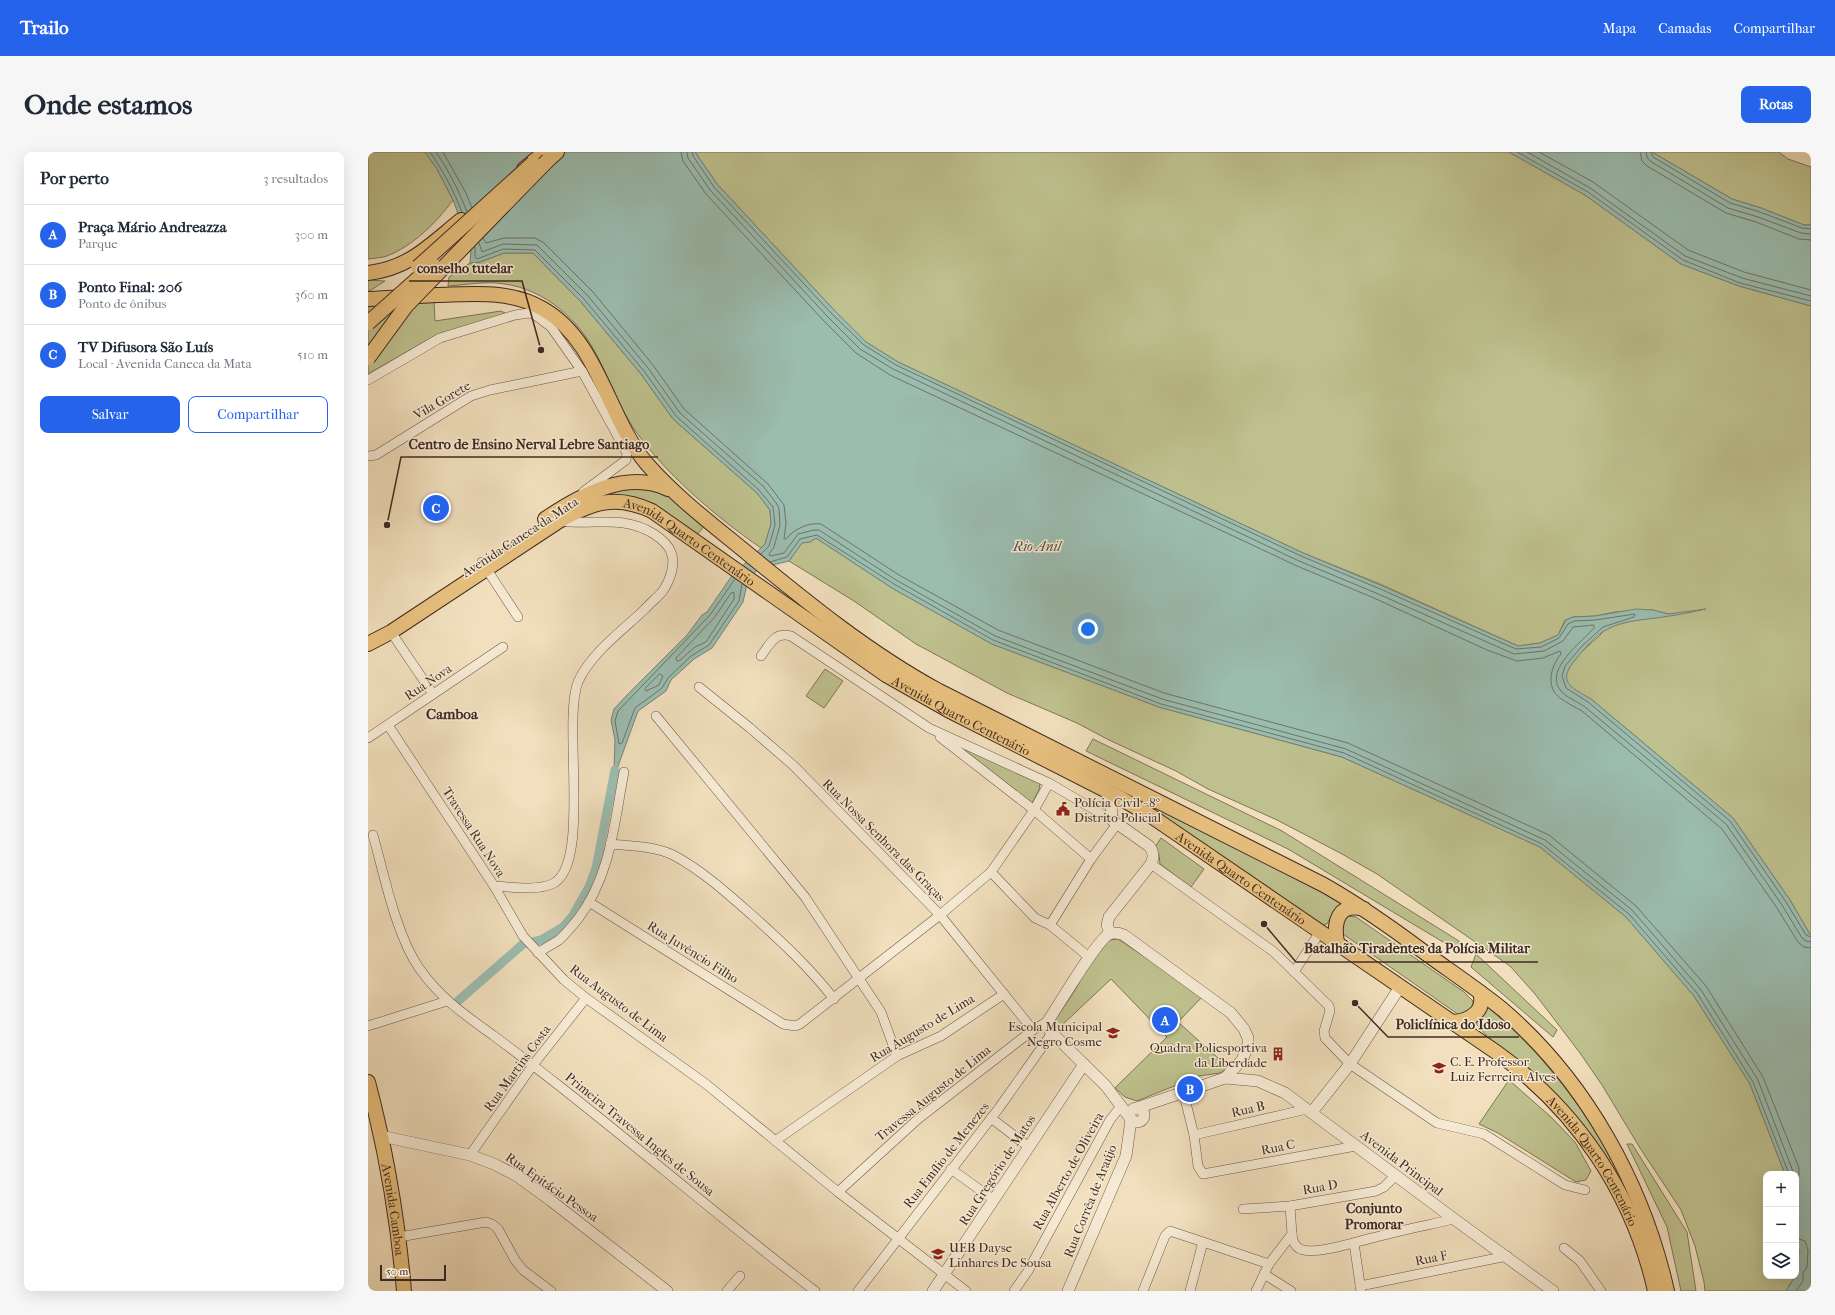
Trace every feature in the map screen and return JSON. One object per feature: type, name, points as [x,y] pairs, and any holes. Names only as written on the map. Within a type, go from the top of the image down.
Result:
[{"type":"main road","points":[[368,273],[394,268],[414,258],[548,155]]},
{"type":"main road","points":[[368,312],[548,155]]},
{"type":"main road","points":[[368,324],[548,155]]},
{"type":"main road","points":[[368,358],[411,300],[548,155]]},
{"type":"main road","points":[[368,299],[496,294],[523,300],[551,314],[566,327],[581,345],[635,448],[654,471],[683,500]]},
{"type":"main road","name":"Avenida Caneca da Mata","points":[[368,636],[484,565],[557,517],[575,499],[604,489],[639,482],[663,487],[683,500]]},
{"type":"main road","name":"Avenida Quarto Centenário","points":[[683,500],[849,635],[920,681],[1324,885],[1364,909],[1480,992],[1502,1010],[1545,1053],[1572,1086],[1602,1130],[1629,1179],[1644,1212],[1658,1252],[1667,1291]]},
{"type":"main road","name":"Avenida Quarto Centenário","points":[[557,517],[594,504],[616,501],[626,502],[652,511],[784,605],[908,689],[1128,802],[1453,1022],[1524,1073],[1562,1110],[1586,1138],[1610,1174],[1628,1209],[1648,1263],[1655,1291]]},
{"type":"main road","name":"Avenida Caneca da Mata","points":[[368,644],[391,632],[484,565]]},
{"type":"main road","points":[[1337,943],[1335,929],[1340,914],[1352,907],[1364,909]]},
{"type":"main road","points":[[1453,1022],[1468,1020],[1476,1014],[1481,1000],[1480,992]]},
{"type":"main road","name":"Avenida Camboa","points":[[368,1082],[370,1097],[381,1136],[399,1237],[404,1291]]},
{"type":"street","points":[[368,380],[440,338],[515,315],[529,313],[540,317],[551,327],[582,370],[628,457],[575,499]]},
{"type":"street","name":"Vila Gorete","points":[[368,456],[376,455],[462,401],[480,393],[582,370]]},
{"type":"street","points":[[494,886],[541,887],[553,884],[561,875],[568,858],[574,827],[572,722],[575,691],[591,661],[661,592],[667,583],[671,572],[671,551],[665,543],[646,530],[619,521],[572,522],[557,517]]},
{"type":"street","points":[[484,565],[518,617]]},
{"type":"street","points":[[391,632],[433,694]]},
{"type":"street","points":[[762,656],[775,637],[780,634],[792,636],[929,728],[1034,810],[1091,859]]},
{"type":"street","name":"Rua Nova","points":[[368,738],[503,647]]},
{"type":"street","name":"Rua Nossa Senhora das Graças","points":[[699,687],[794,766],[940,915],[1033,1030]]},
{"type":"street","points":[[656,716],[805,897],[852,966],[858,979],[884,1018],[898,1056]]},
{"type":"street","name":"Travessa Rua Nova","points":[[388,725],[494,886],[528,942],[538,952]]},
{"type":"street","points":[[929,728],[1049,783],[1115,822],[1151,849],[1154,857],[1152,864],[1109,916],[1106,925],[1110,934]]},
{"type":"street","points":[[538,952],[560,939],[571,928],[589,902],[599,884],[606,866],[624,772]]},
{"type":"street","points":[[610,844],[662,851],[672,855],[704,875],[720,887],[782,943],[817,977],[834,998],[940,915],[991,872],[1034,810],[1049,783]]},
{"type":"street","points":[[1105,790],[1111,802],[1115,822]]},
{"type":"street","points":[[1050,925],[1115,822],[1118,809],[1128,802]]},
{"type":"street","name":"Primeira Travessa Ingles de Sousa","points":[[373,835],[394,908],[409,950],[418,966],[447,1001],[533,1065],[815,1291]]},
{"type":"street","points":[[1152,864],[1274,952],[1329,1006],[1330,1012],[1324,1031],[1324,1038],[1350,1064],[1437,1123],[1484,1134],[1565,1185],[1585,1190]]},
{"type":"street","points":[[991,872],[1035,918],[1050,925],[1089,957]]},
{"type":"street","name":"Rua Juvêncio Filho","points":[[589,902],[783,1024],[795,1026],[800,1024],[834,998]]},
{"type":"street","points":[[1115,932],[1124,935],[1231,1013],[1237,1019],[1248,1038],[1246,1051],[1242,1060],[1225,1078],[1162,1098],[1136,1114],[1050,1031],[1048,1021],[1089,957],[1104,939],[1115,932]]},
{"type":"street","points":[[1294,972],[1318,935],[1323,933]]},
{"type":"street","name":"Rua Augusto de Lima","points":[[538,952],[564,980],[586,998],[706,1084],[838,1192],[966,1291]]},
{"type":"street","points":[[1310,1110],[1350,1064],[1398,990],[1402,987]]},
{"type":"street","name":"Rua Augusto de Lima","points":[[775,1141],[898,1056],[941,1036],[1004,994]]},
{"type":"street","name":"Rua Martins Costa","points":[[470,1155],[533,1065],[586,998]]},
{"type":"street","points":[[368,1026],[447,1001]]},
{"type":"street","name":"Travessa Augusto de Lima","points":[[838,1192],[918,1119],[1033,1030],[1048,1021]]},
{"type":"street","name":"Rua Emílio de Menezes","points":[[858,1291],[991,1118],[1052,1033]]},
{"type":"street","name":"Rua Gregório de Matos","points":[[933,1291],[1084,1064]]},
{"type":"street","name":"Avenida Principal","points":[[1225,1078],[1258,1081],[1270,1085],[1310,1110],[1395,1176],[1507,1256],[1553,1291]]},
{"type":"street","points":[[1106,1086],[1121,1106],[1136,1114]]},
{"type":"street","points":[[1183,1091],[1194,1135]]},
{"type":"street","name":"Rua Alberto de Oliveira","points":[[1014,1291],[1028,1271],[1110,1120],[1121,1106]]},
{"type":"street","name":"Rua B","points":[[1194,1135],[1310,1110]]},
{"type":"street","name":"Rua Corrêa de Araújo","points":[[1068,1291],[1126,1156],[1136,1114]]},
{"type":"street","points":[[991,1118],[1028,1147]]},
{"type":"street","name":"Rua C","points":[[1194,1135],[1198,1166],[1202,1173],[1205,1174],[1356,1146]]},
{"type":"street","name":"Rua Epitácio Pessoa","points":[[381,1136],[470,1155],[494,1164],[517,1176],[667,1291]]},
{"type":"street","points":[[951,1169],[994,1200]]},
{"type":"street","name":"Rua D","points":[[1243,1209],[1290,1206],[1376,1191],[1384,1187],[1395,1176]]},
{"type":"street","points":[[1290,1206],[1293,1243],[1302,1250],[1309,1251],[1354,1243],[1454,1219]]},
{"type":"street","points":[[399,1237],[486,1222],[492,1224],[498,1229],[523,1270],[551,1291]]},
{"type":"street","points":[[1143,1291],[1166,1236],[1168,1232],[1172,1230],[1269,1264]]},
{"type":"street","points":[[1256,1291],[1269,1264],[1292,1234]]},
{"type":"street","points":[[1190,1291],[1203,1242]]},
{"type":"street","points":[[1354,1243],[1361,1289]]},
{"type":"street","points":[[1564,1248],[1580,1261],[1601,1291]]},
{"type":"street","name":"Rua F","points":[[1361,1289],[1507,1256]]},
{"type":"street","points":[[1264,1274],[1291,1291]]},
{"type":"street","points":[[727,1291],[740,1276]]},
{"type":"green space","points":[[368,152],[425,152],[437,169],[453,200],[440,217],[415,240],[397,252],[380,258],[368,259]]},
{"type":"green space","points":[[695,152],[1509,152],[1585,195],[1681,264],[1739,286],[1811,306],[1811,936],[1790,900],[1733,818],[1591,699],[1573,690],[1566,681],[1566,676],[1571,664],[1605,630],[1621,623],[1683,613],[1668,614],[1653,610],[1615,612],[1595,616],[1573,617],[1565,620],[1558,635],[1540,643],[1518,646],[1380,584],[1303,553],[898,362],[866,342],[834,310],[717,184]]},
{"type":"green space","points":[[1652,152],[1779,152],[1788,159],[1811,167],[1811,225],[1804,225],[1761,208],[1732,199]]},
{"type":"green space","points":[[504,253],[533,253],[581,302],[641,374],[673,419],[757,493],[770,510],[771,524],[765,544],[761,548],[691,493],[659,460],[632,426],[604,369],[586,337],[566,314],[541,296],[512,285],[478,283],[448,286],[449,277],[470,263],[480,262]]},
{"type":"green space","points":[[368,280],[385,281],[368,292]]},
{"type":"green space","points":[[434,301],[435,321],[501,311],[505,313],[504,317],[436,335],[368,374],[368,306]]},
{"type":"green space","points":[[634,487],[668,494],[705,525],[697,535],[664,511],[653,505],[630,497],[602,496],[621,488]]},
{"type":"green space","points":[[816,538],[892,588],[992,644],[1159,707],[1342,757],[1540,847],[1626,917],[1694,996],[1750,1084],[1784,1171],[1763,1171],[1763,1279],[1793,1279],[1786,1291],[1705,1291],[1695,1246],[1681,1210],[1580,1053],[1535,994],[1510,966],[1377,874],[1342,854],[1277,820],[1208,789],[1176,771],[1109,740],[1077,723],[1007,693],[916,644],[854,601],[789,561],[802,542],[810,542]]},
{"type":"green space","points":[[825,669],[843,681],[824,708],[806,696]]},
{"type":"green space","points":[[1093,739],[1282,831],[1459,941],[1458,951],[1288,849],[1086,751]]},
{"type":"green space","points":[[958,745],[1040,783],[1039,790],[1032,803]]},
{"type":"green space","points":[[1152,805],[1306,883],[1343,904],[1334,911],[1327,924],[1321,925],[1147,807]]},
{"type":"green space","points":[[1161,838],[1204,869],[1191,887],[1160,864],[1159,855],[1155,847]]},
{"type":"green space","points":[[1347,916],[1356,917],[1464,992],[1473,1001],[1473,1010],[1459,1015],[1343,934],[1340,921]]},
{"type":"green space","points":[[1118,939],[1203,996],[1178,1022],[1229,1068],[1220,1073],[1199,1076],[1137,1101],[1125,1097],[1115,1088],[1167,1037],[1111,979],[1058,1029],[1053,1023],[1074,992],[1086,970],[1109,940]]},
{"type":"green space","points":[[1476,954],[1557,1030],[1553,1037],[1471,967]]},
{"type":"green space","points":[[1485,1005],[1523,1039],[1556,1076],[1586,1117],[1612,1159],[1608,1161],[1511,1055],[1488,1037],[1476,1024],[1483,1015]]},
{"type":"green space","points":[[1509,1080],[1551,1117],[1575,1142],[1591,1171],[1586,1180],[1576,1182],[1498,1133],[1479,1124]]},
{"type":"green space","points":[[1627,1144],[1632,1144],[1687,1232],[1696,1291],[1681,1291],[1667,1227]]},
{"type":"water","name":"Rio Anil","points":[[425,152],[695,152],[717,184],[834,310],[866,342],[898,362],[1303,553],[1518,646],[1540,643],[1558,635],[1566,620],[1573,617],[1595,616],[1636,609],[1653,610],[1668,614],[1706,609],[1620,624],[1602,632],[1590,643],[1570,667],[1567,673],[1567,679],[1568,683],[1572,687],[1591,699],[1733,818],[1790,900],[1811,936],[1811,1291],[1786,1291],[1794,1279],[1799,1279],[1799,1171],[1784,1171],[1750,1084],[1694,996],[1626,917],[1540,847],[1342,757],[1159,707],[992,644],[892,588],[816,538],[810,542],[802,543],[789,561],[764,567],[756,571],[747,584],[743,602],[712,648],[694,659],[671,680],[666,691],[638,711],[617,769],[614,769],[615,740],[611,720],[614,709],[687,635],[702,615],[707,612],[731,577],[765,544],[771,524],[770,510],[757,493],[673,419],[641,374],[581,302],[533,253],[504,253],[480,262],[470,263],[471,249],[453,200],[437,169]]},
{"type":"water","points":[[1509,152],[1652,152],[1732,199],[1761,208],[1804,225],[1811,225],[1811,306],[1739,286],[1681,264],[1585,195]]},
{"type":"waterway","points":[[458,1001],[523,944],[541,940],[563,927],[572,917],[589,887],[596,868],[615,770]]},
{"type":"place","name":"conselho tutelar","points":[[541,350]]},
{"type":"place","name":"TV Difusora São Luís","points":[[436,508]]},
{"type":"place","name":"Centro de Ensino Nerval Lebre Santiago","points":[[387,525]]},
{"type":"place","name":"Polícia Civil - 8º Distrito Policial","points":[[1063,809]]},
{"type":"place","name":"Batalhão Tiradentes da Polícia Militar","points":[[1264,924]]},
{"type":"place","name":"Policlínica do Idoso","points":[[1355,1003]]},
{"type":"place","name":"Praça Mário Andreazza","points":[[1165,1020]]},
{"type":"place","name":"Escola Municipal Negro Cosme","points":[[1113,1033]]},
{"type":"place","name":"Quadra Poliesportiva da Liberdade","points":[[1278,1054]]},
{"type":"place","name":"C. E. Professor Luiz Ferreira Alves","points":[[1439,1068]]},
{"type":"place","name":"Ponto Final: 206","points":[[1190,1089]]},
{"type":"place","name":"UEB Dayse Linhares De Sousa","points":[[938,1254]]},
{"type":"district","name":"Camboa","points":[[452,714]]},
{"type":"district","name":"Conjunto Promorar","points":[[1374,1216]]}]
